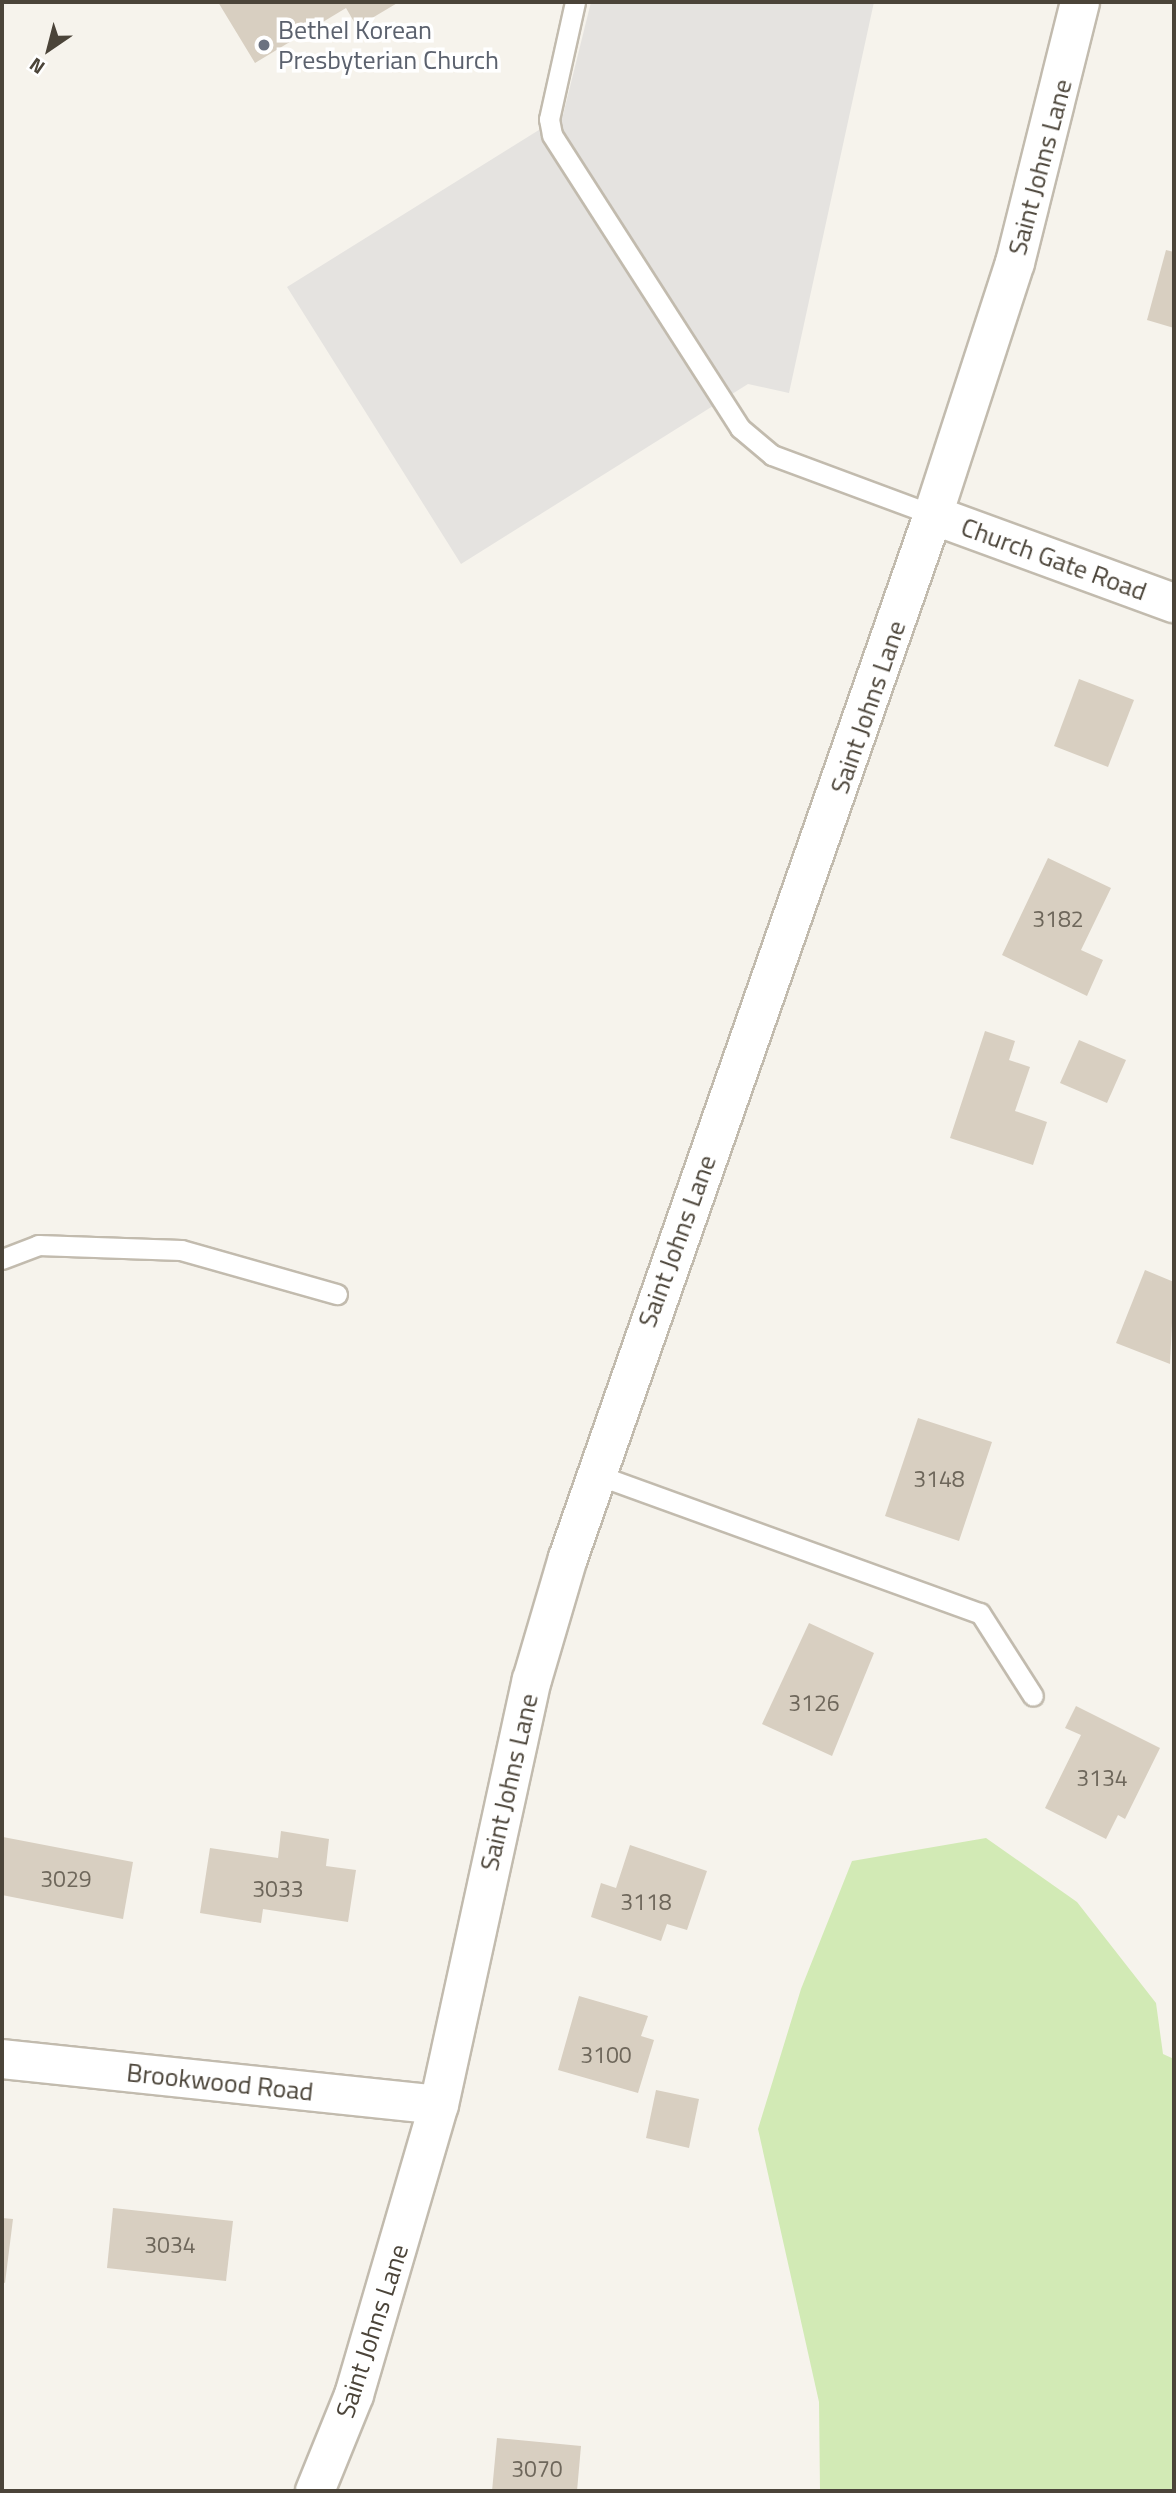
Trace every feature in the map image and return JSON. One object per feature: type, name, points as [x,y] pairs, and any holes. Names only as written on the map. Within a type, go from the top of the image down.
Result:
[{"type":"street","name":"Saint Johns Lane","points":[[315,2491],[354,2395],[439,2105],[532,1680],[595,1474],[798,913],[933,515],[1015,262],[1080,2]]},
{"type":"street","name":"Church Gate Road","points":[[933,515],[1174,603]]},
{"type":"street","name":"Brookwood Road","points":[[2,2059],[439,2105]]},
{"type":"lane","points":[[575,2],[549,118],[552,135],[740,428],[792,465],[933,515]]},
{"type":"lane","points":[[2,1259],[38,1245],[181,1250],[337,1294]]},
{"type":"lane","points":[[595,1474],[980,1613],[1033,1696]]},
{"type":"green space","points":[[986,1838],[1077,1902],[1156,2003],[1163,2054],[1174,2059],[1174,2491],[820,2491],[819,2402],[758,2129],[801,1989],[852,1861]]},
{"type":"shaded area","points":[[591,2],[874,2],[789,393],[748,384],[461,564],[287,287],[563,115]]},
{"type":"building","name":"Bethel Korean Presbyterian Church","points":[[218,2],[399,2],[357,27],[346,8],[255,63]]},
{"type":"building","points":[[1166,250],[1174,252],[1174,328],[1147,320]]},
{"type":"building","points":[[1079,679],[1134,700],[1108,767],[1054,746]]},
{"type":"building","points":[[1048,858],[1111,888],[1081,950],[1103,960],[1087,996],[1002,955]]},
{"type":"building","points":[[985,1031],[1015,1041],[1009,1060],[1030,1067],[1015,1111],[1047,1122],[1033,1165],[950,1138]]},
{"type":"building","points":[[1079,1040],[1126,1060],[1107,1103],[1060,1083]]},
{"type":"building","points":[[1145,1270],[1174,1282],[1170,1364],[1116,1343]]},
{"type":"building","points":[[918,1418],[992,1442],[959,1541],[885,1516]]},
{"type":"building","points":[[809,1623],[874,1653],[832,1756],[762,1724]]},
{"type":"building","points":[[1076,1706],[1160,1748],[1125,1819],[1118,1815],[1106,1839],[1045,1808],[1081,1735],[1065,1728]]},
{"type":"building","points":[[281,1831],[329,1839],[326,1866],[356,1870],[348,1922],[263,1909],[261,1923],[200,1913],[210,1848],[278,1858]]},
{"type":"building","points":[[3,1837],[133,1862],[123,1919],[2,1895]]},
{"type":"building","points":[[630,1845],[707,1871],[687,1930],[667,1924],[661,1941],[591,1917],[601,1883],[616,1888]]},
{"type":"building","points":[[579,1996],[648,2016],[641,2036],[654,2040],[638,2093],[558,2070]]},
{"type":"building","points":[[656,2090],[699,2099],[689,2148],[646,2138]]},
{"type":"building","points":[[113,2208],[233,2221],[226,2281],[107,2268]]},
{"type":"building","points":[[2,2218],[13,2219],[5,2283],[2,2282]]},
{"type":"building","points":[[497,2438],[581,2446],[577,2491],[492,2491]]},
{"type":"place","name":"Bethel Korean Presbyterian Church","points":[[264,45]]}]
